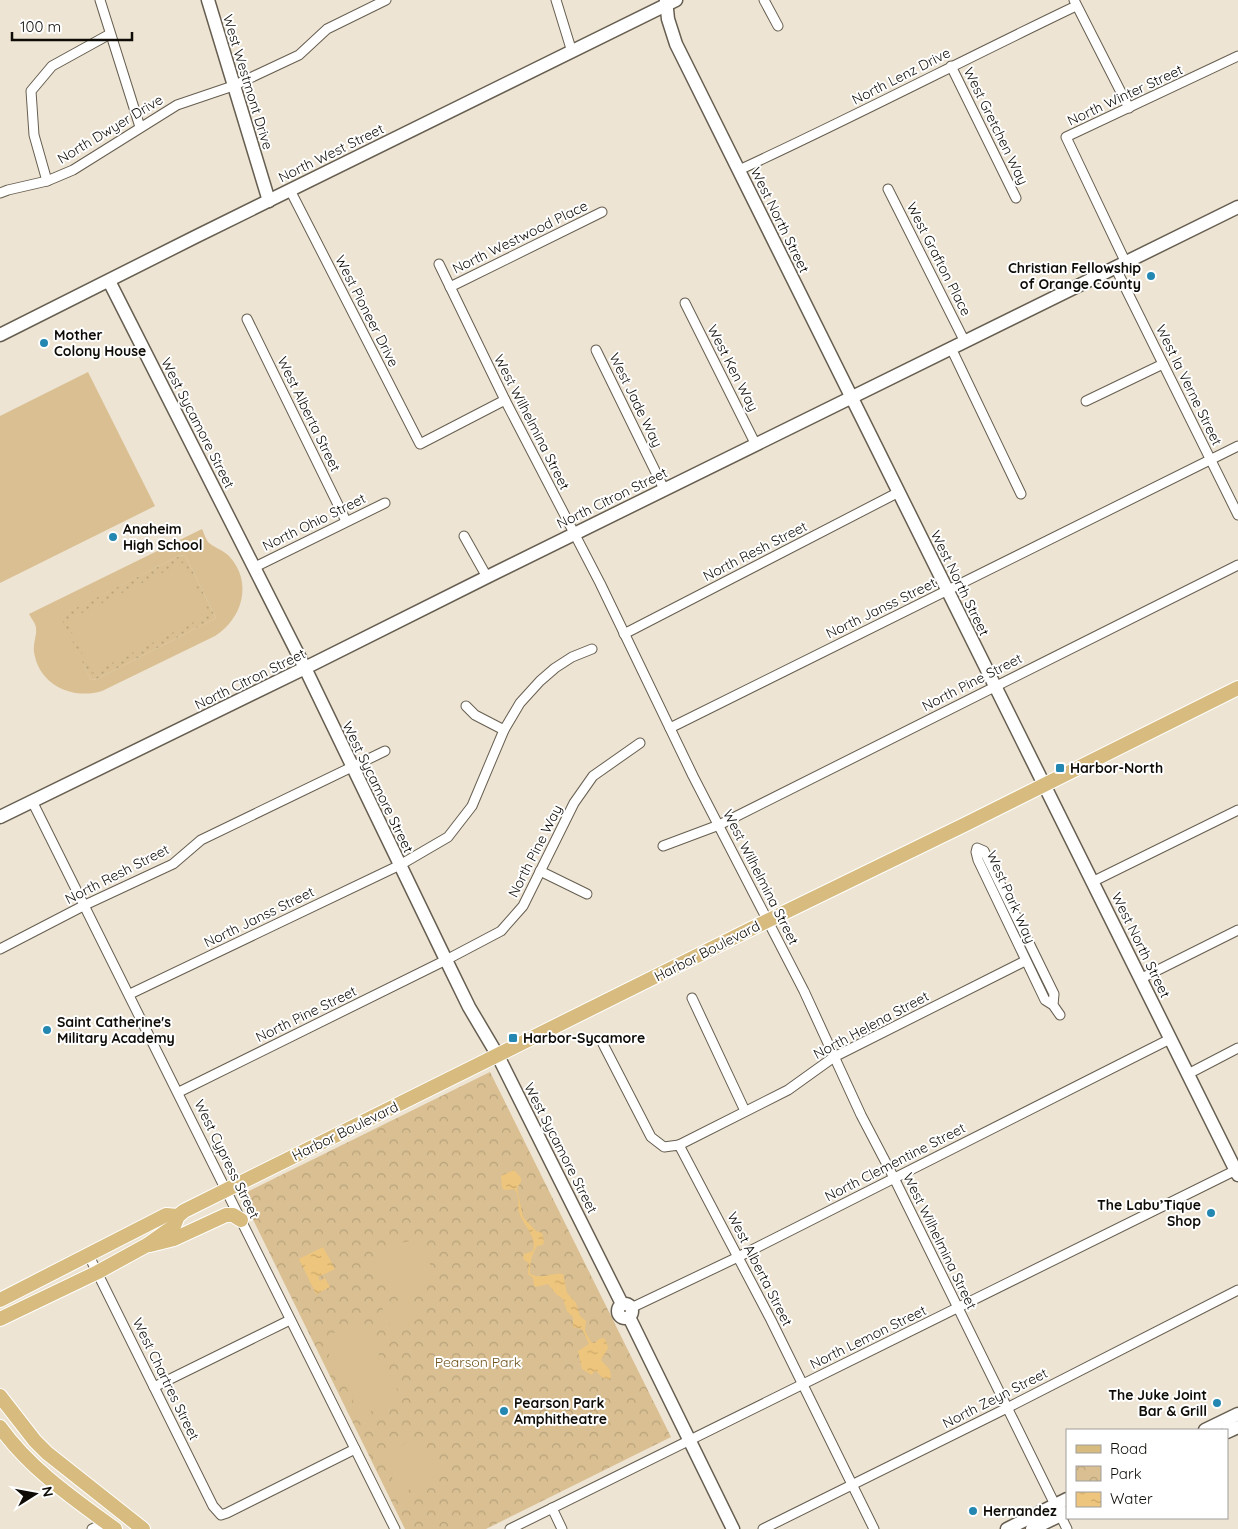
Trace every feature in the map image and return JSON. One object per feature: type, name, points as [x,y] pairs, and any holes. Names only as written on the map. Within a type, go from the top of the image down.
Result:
[{"type":"main road","name":"Harbor Boulevard","points":[[0,1318],[98,1272],[147,1245],[174,1226],[178,1216],[184,1211],[1238,688]]},
{"type":"main road","points":[[147,1245],[174,1239],[226,1214],[233,1215],[241,1220]]},
{"type":"main road","name":"Harbor Boulevard","points":[[0,1300],[166,1215],[178,1216]]},
{"type":"main road","points":[[0,1396],[35,1441],[64,1468],[143,1529]]},
{"type":"main road","points":[[0,1427],[44,1474],[108,1527]]},
{"type":"street","points":[[100,0],[140,127]]},
{"type":"street","name":"West Westmont Drive","points":[[208,0],[269,201]]},
{"type":"street","name":"North Dwyer Drive","points":[[0,193],[46,182],[74,170],[177,105],[233,86],[300,55],[327,29],[386,0]]},
{"type":"street","points":[[556,0],[572,52]]},
{"type":"street","points":[[764,0],[778,26]]},
{"type":"street","name":"North West Street","points":[[0,335],[572,52],[670,1]]},
{"type":"street","name":"West North Street","points":[[670,1],[668,19],[676,44],[1237,1172]]},
{"type":"street","points":[[1075,3],[1129,108]]},
{"type":"street","name":"North Lenz Drive","points":[[739,170],[832,127],[1075,3]]},
{"type":"street","points":[[46,182],[34,135],[31,91],[52,66],[110,34]]},
{"type":"street","name":"North Winter Street","points":[[1120,264],[1066,138],[1238,56]]},
{"type":"street","name":"West Gretchen Way","points":[[951,66],[1016,198]]},
{"type":"street","name":"West Grafton Place","points":[[888,189],[965,342]]},
{"type":"street","name":"West Pioneer Drive","points":[[290,190],[420,444],[505,400]]},
{"type":"street","name":"North Citron Street","points":[[0,817],[306,668],[664,489],[1238,207]]},
{"type":"street","name":"North Westwood Place","points":[[450,287],[602,212]]},
{"type":"street","name":"West Wilhelmina Street","points":[[438,264],[624,634],[693,776],[804,991],[834,1057],[1007,1408],[1062,1508],[1067,1529]]},
{"type":"street","name":"West la Verne Street","points":[[1120,264],[1163,364],[1238,515]]},
{"type":"street","name":"West Sycamore Street","points":[[109,281],[306,668],[446,960],[469,1006],[498,1056],[627,1310],[733,1529]]},
{"type":"street","name":"West Ken Way","points":[[685,303],[756,445]]},
{"type":"street","name":"West Alberta Street","points":[[247,319],[346,521]]},
{"type":"street","points":[[951,348],[1021,494]]},
{"type":"street","name":"West Jade Way","points":[[596,350],[664,489]]},
{"type":"street","points":[[1086,401],[1163,364]]},
{"type":"street","name":"North Janss Street","points":[[670,728],[1238,446]]},
{"type":"street","name":"North Resh Street","points":[[624,634],[899,492]]},
{"type":"street","name":"North Ohio Street","points":[[255,567],[385,503]]},
{"type":"street","points":[[464,536],[487,577]]},
{"type":"street","name":"North Pine Street","points":[[663,846],[719,825],[1238,565]]},
{"type":"street","name":"North Janss Street","points":[[130,994],[400,865],[448,836],[472,806],[504,730],[520,704],[540,681],[555,668],[572,657],[592,649]]},
{"type":"street","points":[[466,706],[475,715],[504,730]]},
{"type":"street","name":"North Pine Way","points":[[446,960],[501,931],[523,906],[574,803],[593,776],[640,744]]},
{"type":"street","name":"North Resh Street","points":[[0,950],[85,905],[173,864],[201,840],[385,751]]},
{"type":"street","name":"West Cypress Street","points":[[32,801],[179,1092],[290,1320],[395,1529]]},
{"type":"street","points":[[1092,882],[1238,810]]},
{"type":"street","name":"West Park Way","points":[[1053,1005],[1054,994],[984,851],[977,848],[978,860],[1025,961],[1045,1000],[1053,1005],[1060,1015]]},
{"type":"street","points":[[540,872],[588,894]]},
{"type":"street","points":[[1140,979],[1238,930]]},
{"type":"street","name":"North Pine Street","points":[[179,1092],[446,960]]},
{"type":"street","name":"North Helena Street","points":[[679,1145],[788,1090],[834,1057],[1025,961]]},
{"type":"street","points":[[692,998],[746,1111]]},
{"type":"street","name":"North Clementine Street","points":[[627,1310],[738,1257],[1170,1039]]},
{"type":"street","points":[[603,1044],[651,1136],[664,1147],[679,1145]]},
{"type":"street","points":[[1188,1074],[1238,1048]]},
{"type":"street","name":"West Alberta Street","points":[[679,1145],[738,1257],[874,1529]]},
{"type":"street","name":"North Lemon Street","points":[[510,1529],[1237,1172]]},
{"type":"street","name":"West Chartres Street","points":[[89,1256],[213,1506],[221,1516],[355,1449]]},
{"type":"street","name":"North Zeyn Street","points":[[763,1529],[1007,1408],[1238,1290]]},
{"type":"street","points":[[154,1386],[290,1320]]},
{"type":"street","points":[[1207,1429],[1238,1414]]},
{"type":"street","points":[[92,1529],[108,1527],[116,1508]]},
{"type":"street","points":[[552,1508],[562,1529]]},
{"type":"street","points":[[1007,1529],[1062,1508]]},
{"type":"street","points":[[1032,1529],[1062,1508]]},
{"type":"green space","points":[[88,372],[155,506],[0,583],[0,416]]},
{"type":"green space","points":[[202,529],[209,543],[229,556],[241,577],[242,599],[238,610],[225,628],[215,636],[102,691],[91,693],[79,693],[59,687],[43,673],[37,664],[34,652],[36,626],[29,614]],"holes":[[[185,555],[216,618],[97,679],[91,680],[60,616],[179,556]]]},
{"type":"green space","points":[[185,555],[216,618],[97,679],[91,680],[59,616],[179,556]]},
{"type":"green space","points":[[184,562],[210,614],[92,673],[66,621]]},
{"type":"green space","name":"Pearson Park","points":[[490,1072],[671,1437],[486,1529],[405,1529],[241,1195]]},
{"type":"green space","points":[[411,1241],[422,1249],[429,1258],[430,1268],[428,1274],[416,1290],[400,1294],[390,1294],[373,1260],[387,1245]]},
{"type":"green space","points":[[405,1297],[417,1320],[393,1331],[382,1308]]},
{"type":"green space","points":[[358,1321],[363,1322],[369,1336],[368,1340],[373,1342],[379,1355],[378,1360],[383,1361],[389,1374],[388,1379],[393,1380],[399,1394],[397,1398],[364,1415],[360,1414],[353,1401],[354,1396],[350,1395],[343,1381],[344,1377],[340,1375],[333,1362],[334,1357],[330,1356],[323,1343],[324,1338]]},
{"type":"green space","points":[[416,1438],[421,1439],[428,1452],[426,1457],[431,1458],[438,1471],[436,1476],[403,1493],[398,1492],[392,1478],[393,1473],[389,1473],[382,1459],[383,1454]]},
{"type":"water","points":[[514,1170],[521,1178],[517,1188],[523,1217],[536,1231],[542,1233],[544,1241],[543,1245],[537,1246],[533,1253],[530,1274],[542,1276],[563,1274],[567,1293],[576,1303],[580,1316],[586,1321],[585,1331],[591,1342],[595,1343],[599,1339],[604,1338],[606,1341],[608,1348],[601,1360],[610,1370],[611,1377],[609,1379],[603,1378],[597,1372],[594,1371],[592,1375],[582,1369],[578,1351],[589,1344],[582,1329],[573,1327],[573,1317],[567,1311],[563,1299],[548,1284],[534,1286],[533,1278],[528,1274],[529,1263],[523,1257],[524,1254],[533,1251],[533,1241],[520,1215],[516,1192],[514,1189],[504,1190],[502,1187],[501,1176]]},
{"type":"water","points":[[323,1247],[335,1269],[318,1277],[320,1281],[325,1278],[330,1287],[316,1294],[299,1259]]},
{"type":"place","name":"Christian Fellowship of Orange County","points":[[1151,276]]},
{"type":"place","name":"Mother Colony House","points":[[44,343]]},
{"type":"place","name":"Anaheim High School","points":[[113,537]]},
{"type":"place","name":"Harbor-North","points":[[1060,768]]},
{"type":"place","name":"Saint Catherine's Military Academy","points":[[47,1030]]},
{"type":"place","name":"Harbor-Sycamore","points":[[513,1038]]},
{"type":"place","name":"The Labu’Tique Shop","points":[[1211,1213]]},
{"type":"place","name":"The Juke Joint Bar & Grill","points":[[1217,1403]]},
{"type":"place","name":"Pearson Park Amphitheatre","points":[[504,1411]]},
{"type":"place","name":"Hernandez","points":[[973,1511]]}]
